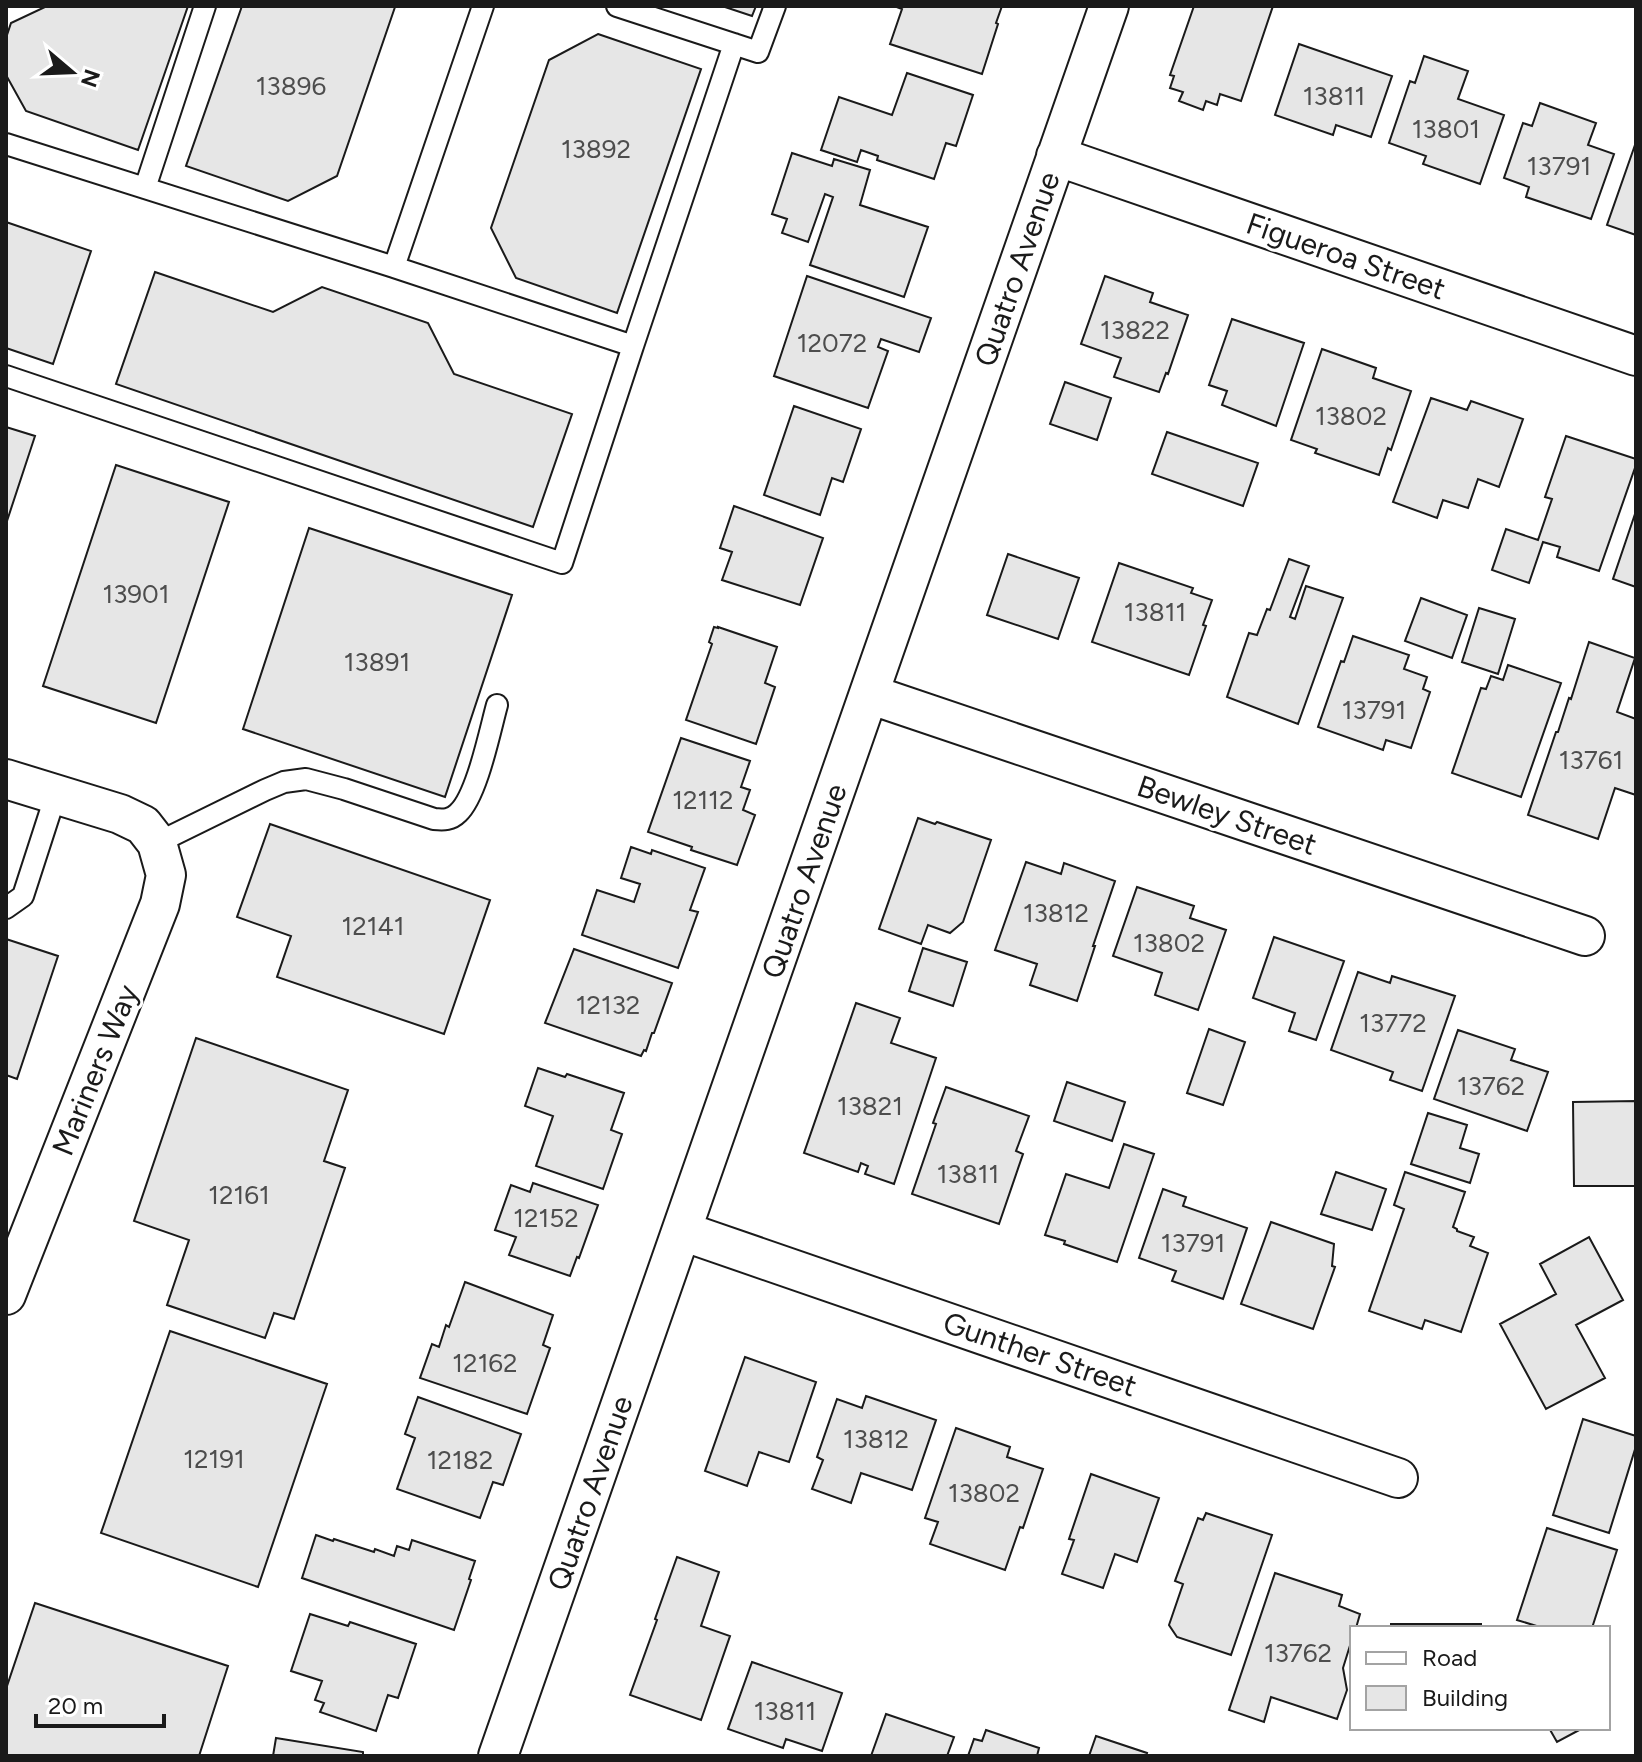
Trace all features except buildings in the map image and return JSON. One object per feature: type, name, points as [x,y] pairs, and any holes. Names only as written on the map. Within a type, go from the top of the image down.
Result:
[{"type":"street","name":"Quatro Avenue","points":[[498,1756],[1109,6]]},
{"type":"street","name":"Figueroa Street","points":[[1056,156],[1636,356]]},
{"type":"street","name":"Bewley Street","points":[[869,694],[1585,936]]},
{"type":"street","points":[[6,779],[120,814],[143,825],[157,843]]},
{"type":"street","name":"Mariners Way","points":[[6,1295],[160,904],[166,875],[157,843]]},
{"type":"street","name":"Gunther Street","points":[[682,1231],[1398,1478]]},
{"type":"lane","points":[[145,188],[205,6]]},
{"type":"lane","points":[[394,267],[483,6]]},
{"type":"lane","points":[[617,6],[758,52],[775,6]]},
{"type":"lane","points":[[6,376],[562,563],[734,44]]},
{"type":"lane","points":[[6,144],[633,346]]},
{"type":"lane","points":[[157,843],[265,790],[284,782],[306,779],[446,821],[459,813],[473,789],[497,705]]},
{"type":"lane","points":[[6,908],[23,896],[56,794]]}]
